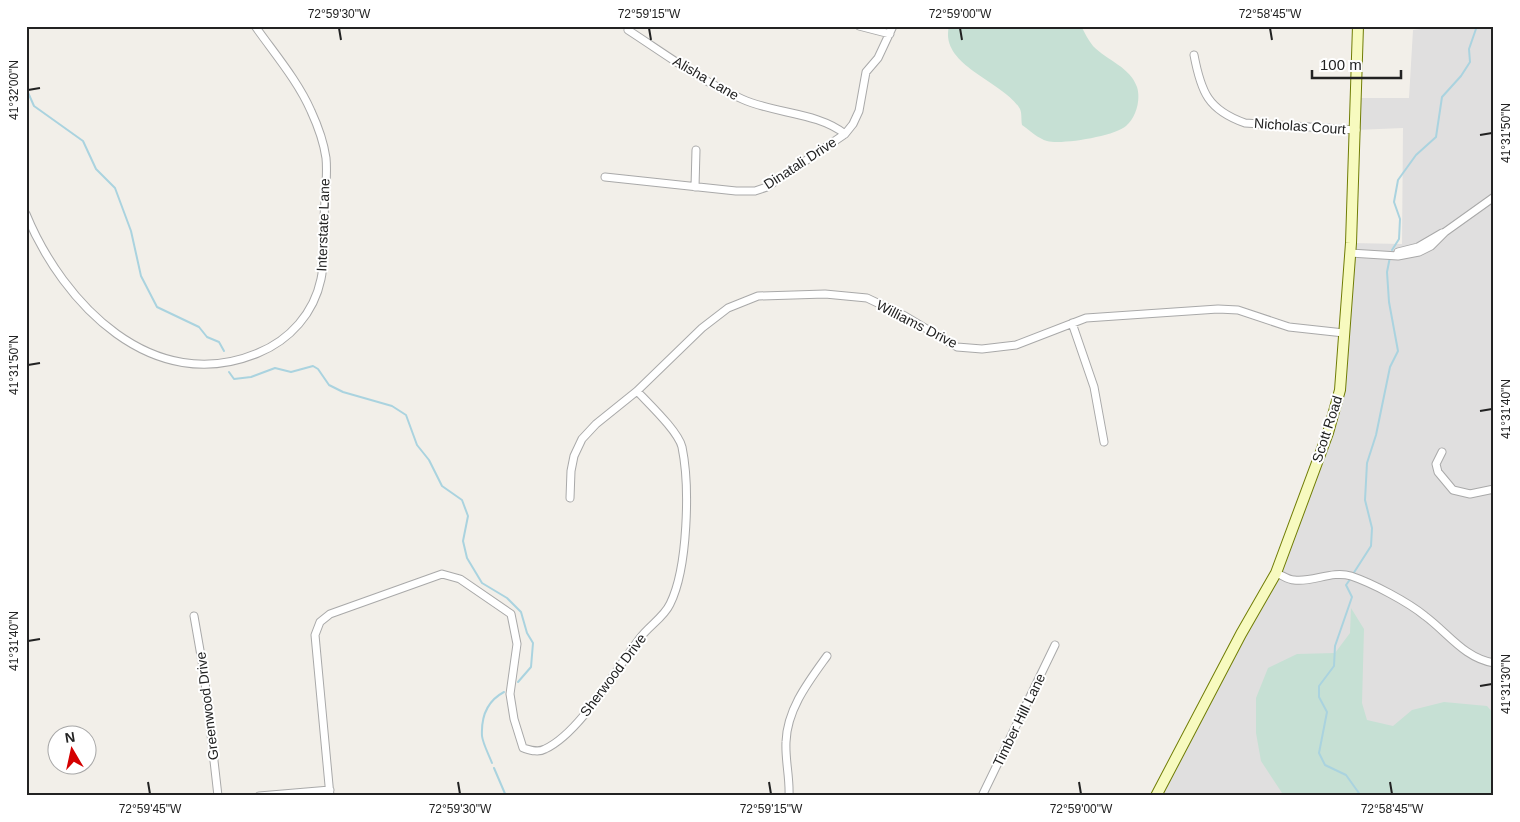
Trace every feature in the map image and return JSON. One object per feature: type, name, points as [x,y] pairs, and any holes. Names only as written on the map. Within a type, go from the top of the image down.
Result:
[{"type":"main road","name":"Scott Road","points":[[1156,796],[1241,634],[1276,573],[1328,432],[1338,399],[1350,253],[1356,130],[1358,26]]},
{"type":"street","name":"Interstate Lane","points":[[26,214],[60,278],[107,327],[140,349],[171,361],[216,364],[256,354],[276,344],[290,334],[306,316],[322,278],[326,158],[311,111],[295,83],[255,26]]},
{"type":"street","points":[[859,26],[890,34]]},
{"type":"street","name":"Dinatali Drive","points":[[605,177],[695,187],[756,191],[767,187],[845,134],[853,124],[859,110],[866,72],[878,58],[893,26]]},
{"type":"street","name":"Alisha Lane","points":[[628,30],[719,89],[769,109],[828,123],[845,134]]},
{"type":"street","name":"Nicholas Court","points":[[1194,55],[1199,81],[1204,93],[1215,107],[1229,117],[1245,123],[1356,130]]},
{"type":"street","points":[[695,187],[696,150]]},
{"type":"street","points":[[1350,253],[1388,254],[1413,252],[1494,197]]},
{"type":"street","name":"Williams Drive","points":[[570,498],[571,471],[574,456],[582,439],[596,424],[637,391],[702,328],[728,308],[758,296],[826,294],[867,298],[905,316],[957,346],[982,349],[1016,345],[1072,323],[1104,316],[1218,309],[1238,310],[1289,327],[1344,333]]},
{"type":"street","points":[[1072,323],[1094,387],[1104,442]]},
{"type":"street","name":"Sherwood Drive","points":[[330,793],[315,635],[320,622],[330,614],[442,574],[460,578],[511,614],[517,644],[510,694],[514,719],[523,748],[533,751],[544,750],[565,734],[594,704],[642,635],[670,606],[678,580],[686,530],[685,480],[681,445],[637,391]]},
{"type":"street","points":[[1442,452],[1436,464],[1438,472],[1453,490],[1470,494],[1494,489]]},
{"type":"street","points":[[1276,573],[1292,580],[1305,581],[1338,575],[1352,577],[1408,603],[1425,615],[1472,656],[1494,663]]},
{"type":"street","name":"Greenwood Drive","points":[[194,616],[208,703],[218,796]]},
{"type":"street","name":"Timber Hill Lane","points":[[984,795],[1056,645]]},
{"type":"street","points":[[790,796],[786,741],[792,714],[803,689],[827,656]]},
{"type":"street","points":[[260,796],[330,793]]},
{"type":"shaded area","points":[[1447,26],[1494,26],[1494,796],[1156,796],[1276,573],[1340,390],[1351,243],[1402,244],[1403,128],[1356,130],[1357,98],[1409,98],[1413,30]]},
{"type":"green space","points":[[949,26],[1081,26],[1093,46],[1124,69],[1134,80],[1138,92],[1138,103],[1135,113],[1126,126],[1111,133],[1076,141],[1054,142],[1044,140],[1022,125],[1020,109],[1012,99],[975,72],[954,52],[949,40]]},
{"type":"green space","points":[[1351,608],[1364,629],[1362,703],[1367,720],[1393,726],[1412,710],[1444,702],[1487,706],[1494,714],[1494,796],[1284,796],[1261,761],[1256,733],[1256,698],[1268,668],[1297,654],[1335,653],[1350,633]]},
{"type":"waterway","points":[[1392,250],[1399,239],[1400,219],[1394,202],[1398,180],[1416,155],[1436,137],[1442,97],[1461,76],[1470,62],[1469,49],[1477,26]]},
{"type":"waterway","points":[[26,88],[34,106],[83,141],[96,169],[115,188],[131,231],[141,276],[157,307],[199,327],[207,337],[219,342],[224,351]]},
{"type":"waterway","points":[[1353,574],[1371,546],[1372,528],[1365,500],[1367,463],[1376,435],[1390,367],[1398,351],[1389,302],[1387,272],[1390,257]]},
{"type":"waterway","points":[[229,372],[234,379],[251,377],[275,368],[291,372],[313,366],[318,369],[329,385],[343,392],[392,406],[406,415],[417,445],[429,460],[442,486],[462,500],[468,516],[463,541],[467,558],[482,583],[507,598],[521,612],[527,633],[533,643],[531,667],[518,682]]},
{"type":"waterway","points":[[1351,578],[1346,585],[1352,597],[1335,646],[1334,666],[1319,686],[1319,697],[1327,712],[1319,753],[1325,765],[1346,775],[1361,796]]},
{"type":"waterway","points":[[492,763],[482,736],[484,716],[493,700],[504,692]]},
{"type":"waterway","points":[[494,768],[506,796]]}]
